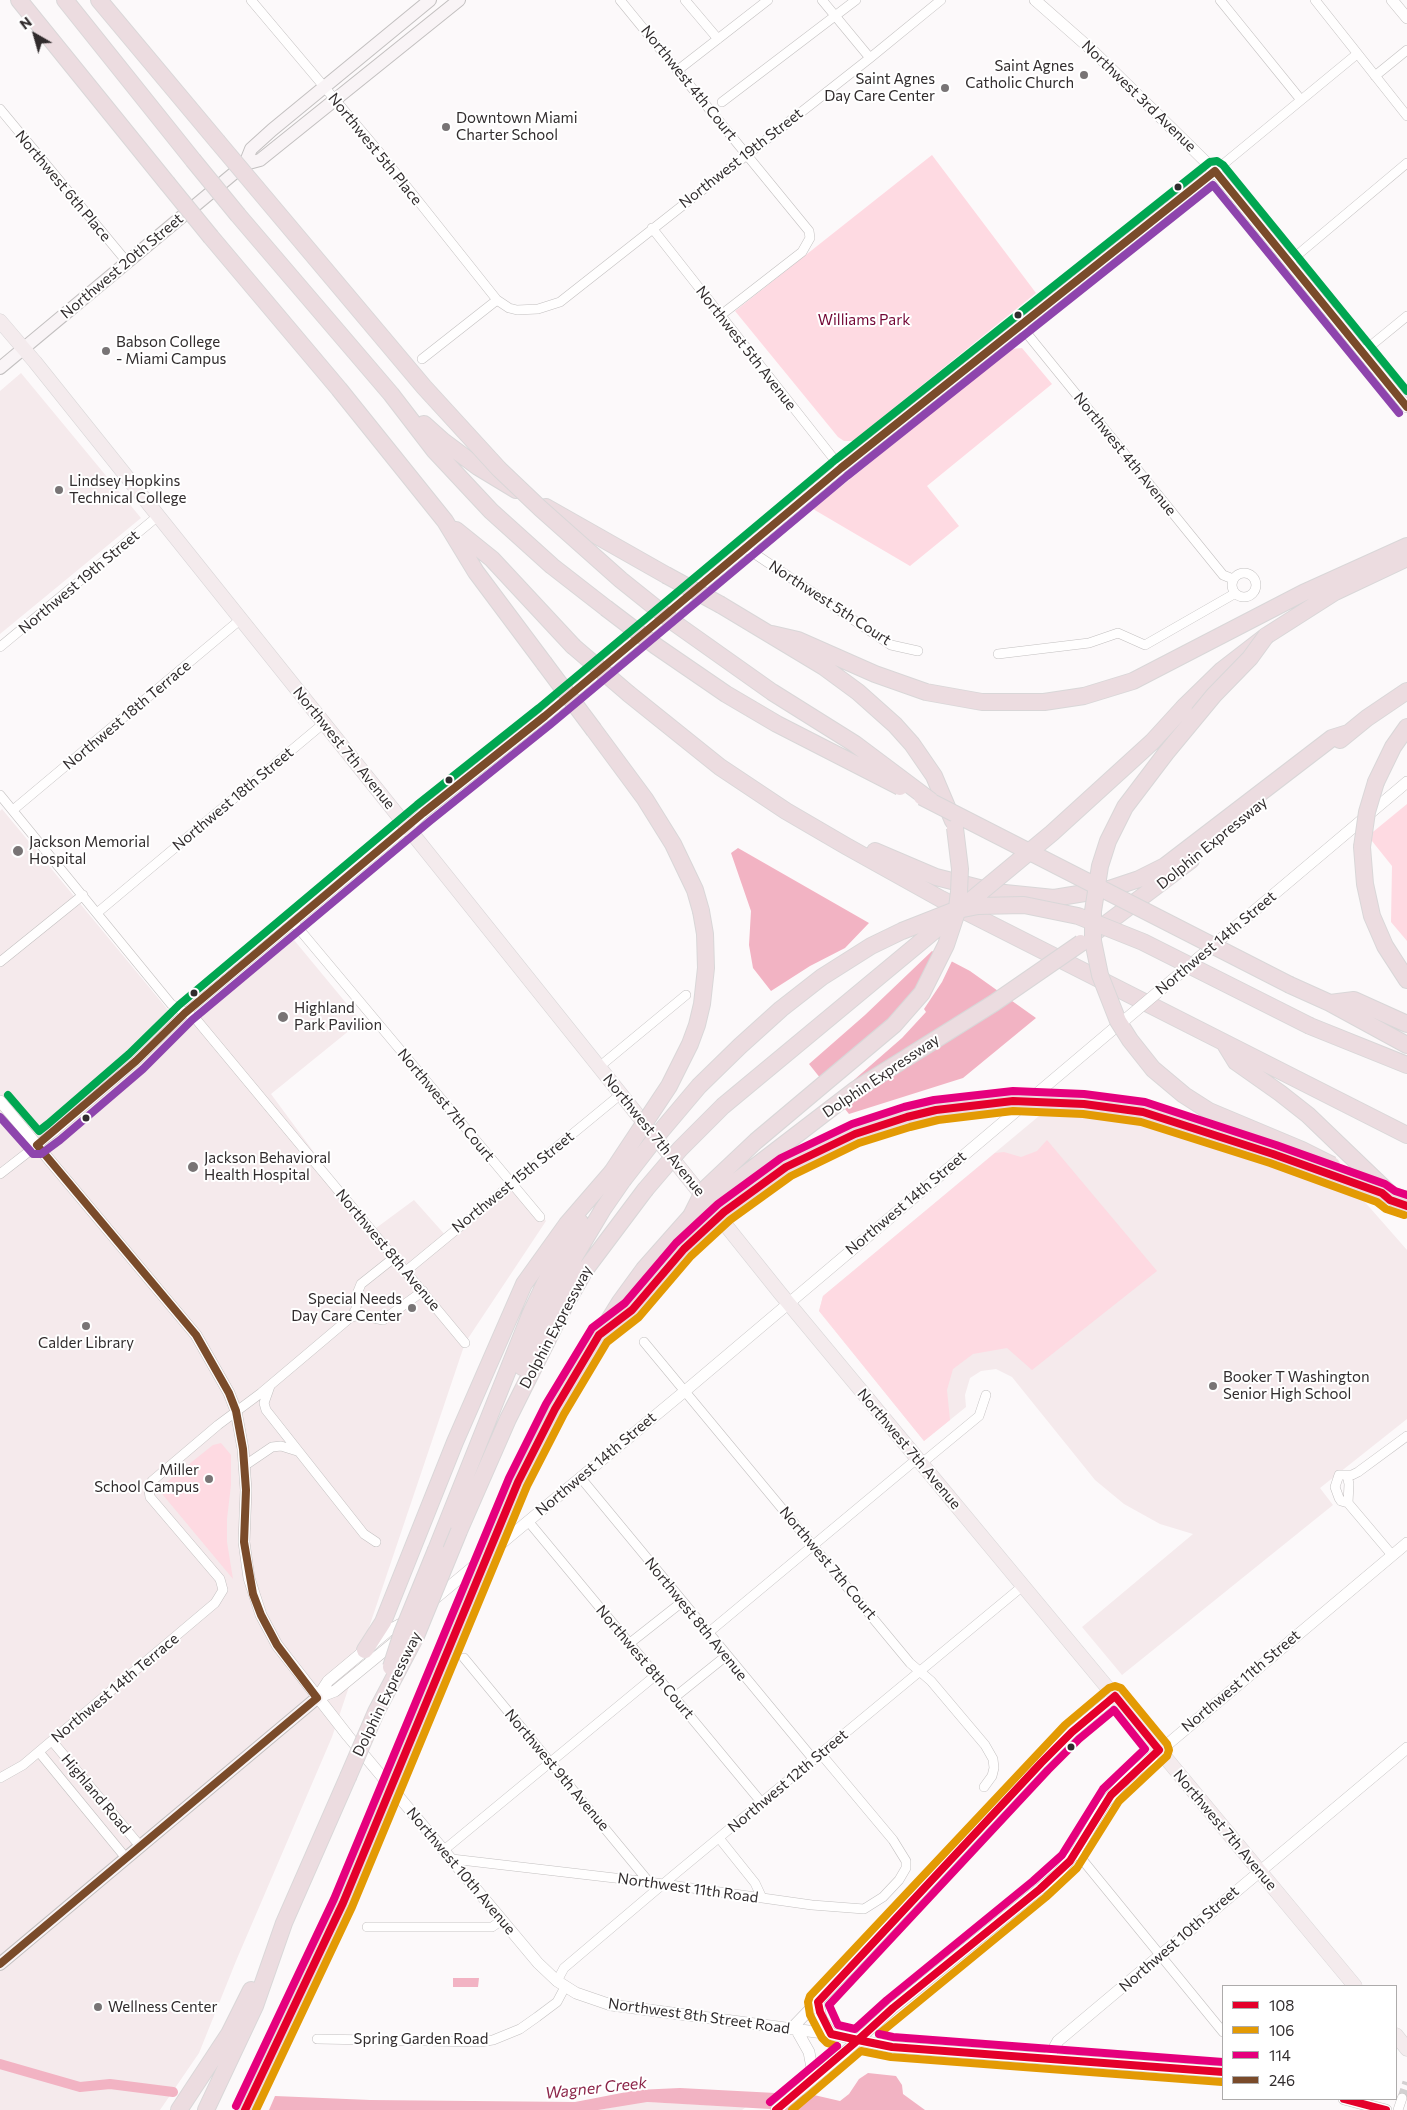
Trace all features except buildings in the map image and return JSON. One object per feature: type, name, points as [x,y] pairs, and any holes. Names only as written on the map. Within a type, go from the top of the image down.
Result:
[{"type":"highway","points":[[19,0],[445,521],[476,572],[645,799],[673,844],[695,890],[701,910],[705,934],[706,968],[702,1004],[690,1044],[669,1086],[617,1176],[563,1250],[530,1315],[402,1633],[376,1712]]},
{"type":"highway","points":[[65,0],[238,215],[391,394],[434,450],[491,511],[552,566],[606,608],[726,694],[811,742],[931,801],[1407,1045]]},
{"type":"highway","points":[[99,0],[430,394],[499,469],[614,574],[676,624],[772,692],[855,744],[931,801]]},
{"type":"highway","points":[[391,394],[443,441],[478,467],[573,524],[772,634],[844,680],[895,725],[912,744],[934,776],[948,806],[955,828],[960,869],[960,892],[956,915],[946,945],[931,978],[908,1010],[875,1042],[727,1168],[704,1190],[691,1216]]},
{"type":"highway","points":[[445,521],[492,560],[573,646],[629,694],[720,767],[786,811],[941,899],[1407,1135]]},
{"type":"highway","points":[[772,634],[798,640],[875,674],[926,692],[982,702],[1044,702],[1084,696],[1133,681],[1338,576],[1407,546]]},
{"type":"highway","name":"Dolphin Expressway","points":[[206,2110],[255,2006],[284,1923],[376,1712],[416,1636],[508,1419],[564,1307],[585,1270],[645,1190],[680,1149],[723,1106],[1058,828],[1152,742],[1222,670],[1266,636],[1335,592],[1407,558]]},
{"type":"highway","points":[[1266,636],[1250,658],[1214,695],[1152,770],[1125,807],[1116,824],[1100,866],[1095,889],[1093,927],[1096,957],[1105,991],[1118,1021],[1142,1056],[1184,1095],[1209,1110],[1302,1150],[1407,1208]]},
{"type":"highway","points":[[846,846],[868,847],[936,877],[995,892],[1054,898],[1109,889],[1139,879],[1165,866],[1332,738],[1348,733],[1407,691]]},
{"type":"highway","points":[[1407,727],[1393,747],[1376,782],[1367,812],[1362,847],[1365,884],[1372,916],[1385,946],[1407,980]]},
{"type":"highway","name":"Dolphin Expressway","points":[[244,2110],[343,1903],[381,1816],[518,1482],[565,1391],[599,1335],[620,1302],[671,1236],[691,1216],[720,1192],[855,1090],[994,1003],[1081,943],[1164,882],[1348,733]]},
{"type":"highway","points":[[366,1650],[386,1615],[455,1442],[524,1284],[567,1224],[661,1131],[699,1086],[781,1009],[822,978],[870,946],[902,930],[953,911],[992,904],[1024,905],[1078,916],[1143,942],[1310,1026],[1407,1065]]},
{"type":"highway","points":[[1326,1002],[1354,1000],[1407,1024]]},
{"type":"highway","points":[[1225,1044],[1236,1062],[1308,1115],[1407,1208]]},
{"type":"highway","points":[[599,1335],[632,1310],[684,1249],[731,1207],[766,1181],[806,1157],[855,1134],[899,1119],[936,1110],[976,1104],[1052,1101],[1115,1107],[1143,1112],[1247,1145],[1407,1200]]},
{"type":"highway","points":[[508,1419],[509,1398],[556,1290],[603,1209],[617,1176]]},
{"type":"highway","points":[[179,2110],[229,2034],[284,1923]]},
{"type":"highway","points":[[254,2110],[259,2082]]},
{"type":"main road","name":"Northwest 20th Street","points":[[245,164],[251,149],[430,0]]},
{"type":"main road","name":"Northwest 20th Street","points":[[0,368],[245,164],[260,160],[336,101],[459,0]]},
{"type":"main road","name":"Northwest 7th Avenue","points":[[0,321],[24,348],[788,1304],[1024,1585],[1354,1985]]},
{"type":"main road","name":"Northwest 14th Street","points":[[0,1964],[317,1698]]},
{"type":"main road","points":[[1397,2037],[1407,2049]]},
{"type":"street","name":"Northwest 5th Place","points":[[251,0],[336,101],[497,300]]},
{"type":"street","points":[[685,0],[718,39]]},
{"type":"street","points":[[822,0],[870,58]]},
{"type":"street","points":[[722,102],[856,0]]},
{"type":"street","name":"Northwest 19th Street","points":[[497,300],[510,308],[538,309],[560,302],[941,0]]},
{"type":"street","name":"Northwest 3rd Avenue","points":[[1035,0],[1094,52],[1214,171],[1407,407]]},
{"type":"street","points":[[1220,0],[1301,100]]},
{"type":"street","points":[[1315,0],[1407,116]]},
{"type":"street","points":[[1392,0],[1407,18]]},
{"type":"street","name":"Northwest 4th Court","points":[[623,1],[809,231],[810,238],[802,252],[721,316]]},
{"type":"street","points":[[678,70],[763,1]]},
{"type":"street","points":[[1375,76],[1407,50]]},
{"type":"street","points":[[0,1174],[54,1132],[136,1061],[185,1013],[423,813],[556,707],[841,468],[1214,171],[1357,54]]},
{"type":"street","name":"Northwest 6th Place","points":[[0,110],[126,262]]},
{"type":"street","points":[[1289,262],[1407,163]]},
{"type":"street","name":"Northwest 5th Avenue","points":[[652,228],[841,468]]},
{"type":"street","points":[[422,358],[497,300]]},
{"type":"street","points":[[1363,352],[1407,316]]},
{"type":"street","name":"Northwest 4th Avenue","points":[[1020,325],[1223,574],[1233,579]]},
{"type":"street","name":"Northwest 19th Street","points":[[0,647],[158,516]]},
{"type":"street","name":"Northwest 5th Court","points":[[746,548],[891,645],[918,651]]},
{"type":"street","points":[[998,654],[1089,643],[1118,633],[1145,645],[1234,594],[1246,598],[1253,594],[1256,586],[1253,577],[1249,574],[1240,574],[1233,579],[1231,586],[1234,594]]},
{"type":"street","name":"Northwest 18th Terrace","points":[[13,810],[241,620]]},
{"type":"street","name":"Northwest 18th Street","points":[[97,913],[324,723]]},
{"type":"street","name":"Northwest 14th Street","points":[[317,1698],[328,1681],[388,1631],[404,1623],[685,1391],[1407,782]]},
{"type":"street","name":"Northwest 8th Avenue","points":[[0,795],[171,1004],[198,1022],[465,1343]]},
{"type":"street","points":[[0,962],[83,895]]},
{"type":"street","name":"Northwest 7th Court","points":[[294,923],[540,1217]]},
{"type":"street","points":[[599,1067],[686,995]]},
{"type":"street","name":"Northwest 15th Street","points":[[406,1271],[621,1094]]},
{"type":"street","points":[[0,1101],[196,1335],[221,1379],[236,1411],[244,1466],[272,1446],[281,1446],[298,1451]]},
{"type":"street","points":[[236,1411],[351,1317],[356,1309],[358,1288],[395,1258]]},
{"type":"street","points":[[351,1317],[360,1315],[383,1320],[423,1291]]},
{"type":"street","name":"Northwest 7th Court","points":[[644,1342],[910,1663],[930,1681],[989,1752],[993,1759],[994,1768],[992,1776],[984,1786]]},
{"type":"street","points":[[271,1384],[264,1403],[266,1410],[364,1534],[376,1542]]},
{"type":"street","points":[[708,1633],[813,1545],[978,1416],[986,1395]]},
{"type":"street","name":"Northwest 14th Terrace","points":[[0,1778],[14,1772],[39,1752],[211,1608],[223,1590],[220,1580],[150,1497],[149,1490],[155,1477],[236,1411]]},
{"type":"street","points":[[1392,1555],[1348,1503],[1341,1501],[1336,1493],[1336,1482],[1343,1475],[1362,1470],[1407,1436]]},
{"type":"street","name":"Northwest 10th Avenue","points":[[244,1466],[246,1560],[253,1594],[269,1632],[285,1657],[317,1698],[538,1963],[561,1984]]},
{"type":"street","points":[[1343,1475],[1349,1484],[1348,1503]]},
{"type":"street","name":"Northwest 8th Avenue","points":[[580,1477],[726,1656],[893,1840],[903,1853],[906,1868]]},
{"type":"street","name":"Northwest 8th Court","points":[[528,1521],[762,1803]]},
{"type":"street","name":"Northwest 11th Street","points":[[776,2110],[894,2008],[1049,1882],[1076,1852],[1115,1790],[1159,1750],[1407,1543]]},
{"type":"street","name":"Northwest 12th Street","points":[[561,1984],[564,1968],[1024,1585]]},
{"type":"street","points":[[630,1644],[682,1602]]},
{"type":"street","name":"Northwest 14th Street","points":[[317,1698],[335,1691],[396,1641],[404,1623]]},
{"type":"street","points":[[675,1697],[726,1656]]},
{"type":"street","name":"Northwest 9th Avenue","points":[[464,1658],[649,1882]]},
{"type":"street","points":[[444,1850],[656,1675]]},
{"type":"street","points":[[810,2081],[812,2068],[809,2052],[793,2029],[1040,1763],[1069,1735],[1115,1696]]},
{"type":"street","name":"Highland Road","points":[[52,1741],[140,1846]]},
{"type":"street","name":"Northwest 10th Street","points":[[1048,2059],[1058,2041],[1407,1748]]},
{"type":"street","name":"Highland Road","points":[[39,1752],[126,1858]]},
{"type":"street","points":[[719,1838],[755,1883],[762,1898]]},
{"type":"street","points":[[1076,1852],[1222,2031]]},
{"type":"street","name":"Northwest 11th Road","points":[[452,1859],[864,1909],[883,1897],[906,1868]]},
{"type":"street","points":[[367,1927],[492,1928],[502,1920]]},
{"type":"street","name":"Northwest 8th Street Road","points":[[561,1984],[590,1999],[611,2005],[831,2034],[892,2047],[1222,2072]]},
{"type":"street","name":"Spring Garden Road","points":[[317,2040],[480,2042],[493,2040],[520,2029],[557,2002],[561,1984]]},
{"type":"street","points":[[818,2002],[821,2018],[831,2034]]},
{"type":"street","points":[[1398,2110],[1402,2098]]},
{"type":"street","points":[[1348,2100],[1386,2110]]},
{"type":"shaded area","name":"Lindsey Hopkins Technical College","points":[[21,373],[141,518],[0,634],[0,391]]},
{"type":"shaded area","name":"Miller School Campus","points":[[2,809],[173,1016],[205,1013],[294,940],[361,1021],[271,1094],[372,1231],[414,1200],[447,1237],[512,1183],[546,1221],[465,1343],[332,1737],[236,1961],[199,2053],[160,2110],[0,2110],[0,811]]},
{"type":"shaded area","points":[[738,848],[869,923],[845,948],[810,966],[771,991],[753,968],[749,945],[751,911],[731,853]]},
{"type":"shaded area","points":[[932,951],[970,971],[1036,1018],[963,1078],[849,1114],[809,1064],[865,1015]]},
{"type":"shaded area","name":"Booker T Washington Senior High School","points":[[1045,1111],[1128,1122],[1194,1135],[1357,1193],[1407,1250],[1407,1419],[1320,1488],[1333,1505],[1122,1675],[1082,1627],[1193,1534],[1160,1524],[1124,1504],[1095,1480],[1012,1377],[996,1369],[981,1371],[970,1378],[965,1395],[966,1407],[924,1441],[819,1311],[823,1296]]},
{"type":"shaded area","points":[[453,1978],[479,1978],[478,1987],[453,1987]]},
{"type":"shaded area","name":"Wagner Creek","points":[[868,2073],[896,2076],[902,2085],[903,2094],[925,2110],[788,2110],[647,2102],[598,2110],[269,2110],[275,2096],[370,2100],[575,2102],[637,2090],[680,2088],[814,2095],[840,2101],[849,2094],[859,2079]]},
{"type":"shaded area","points":[[639,2102],[746,2107],[742,2110],[598,2110]]},
{"type":"green space","name":"Williams Park","points":[[932,155],[1036,293],[853,441],[844,441],[838,437],[735,311]]},
{"type":"green space","points":[[1022,348],[1052,384],[927,486],[959,526],[910,566],[813,509],[1011,349]]},
{"type":"green space","points":[[1407,804],[1407,941],[1391,922],[1392,866],[1368,836]]},
{"type":"green space","points":[[1047,1140],[1157,1271],[1032,1370],[1007,1348],[973,1354],[953,1369],[947,1390],[950,1420],[924,1441],[819,1311],[823,1296],[995,1153],[1004,1152],[1021,1157],[1037,1151]]},
{"type":"green space","points":[[221,1443],[231,1455],[227,1542],[233,1579],[158,1489],[213,1445]]},
{"type":"pier","points":[[936,950],[953,959],[942,982],[924,1009],[926,1012],[902,1038],[847,1086],[873,1086],[842,1110],[818,1080],[882,1027],[914,991]]},
{"type":"waterway","name":"Wagner Creek","points":[[0,2064],[80,2087],[110,2084],[173,2092]]},
{"type":"tunnel","points":[[1402,2098],[1407,2082]]},
{"type":"transit line","points":[[8,1095],[39,1131],[129,1054],[179,1005],[417,805],[539,708],[835,460],[1210,162],[1217,161],[1223,165],[1407,391]]},
{"type":"transit line","name":"246","points":[[0,1964],[317,1698],[277,1645],[261,1615],[253,1594],[244,1542],[246,1490],[243,1449],[236,1411],[229,1393],[196,1335],[37,1145],[136,1061],[185,1013],[423,813],[545,716],[841,468],[1215,171],[1407,407]]},
{"type":"transit line","points":[[0,1117],[33,1154],[41,1154],[60,1140],[143,1069],[192,1020],[430,821],[551,724],[847,476],[1213,185],[1399,413]]},
{"type":"transit line","name":"114","points":[[236,2106],[334,1899],[509,1478],[546,1404],[592,1328],[625,1303],[676,1243],[718,1204],[781,1158],[852,1124],[904,1107],[934,1100],[1013,1091],[1084,1094],[1145,1102],[1276,1145],[1385,1184],[1395,1191],[1407,1195]]},
{"type":"transit line","name":"108","points":[[245,2110],[343,1903],[518,1482],[555,1409],[599,1335],[632,1310],[684,1249],[724,1212],[786,1167],[855,1134],[907,1117],[936,1110],[1013,1101],[1084,1104],[1143,1112],[1273,1154],[1382,1193],[1390,1200],[1407,1206]]},
{"type":"transit line","name":"106","points":[[256,2110],[352,1907],[527,1486],[564,1414],[607,1342],[639,1317],[691,1256],[730,1220],[791,1176],[859,1143],[938,1120],[1013,1111],[1083,1114],[1141,1122],[1270,1163],[1377,1202],[1386,1209],[1404,1215]]},
{"type":"transit line","name":"106","points":[[837,2046],[827,2043],[822,2038],[810,2015],[808,2002],[810,1996],[1065,1725],[1109,1688],[1115,1686],[1121,1688],[1167,1744],[1169,1750],[1167,1756],[1119,1801],[1077,1868],[1046,1897],[879,2034]]},
{"type":"transit line","name":"108","points":[[1115,1696],[1159,1750],[1111,1795],[1070,1861],[1040,1889],[893,2008],[858,2040],[831,2034],[820,2012],[818,2002],[1041,1763],[1072,1732],[1115,1696]]},
{"type":"transit line","name":"114","points":[[1114,1710],[1145,1749],[1103,1789],[1062,1855],[1033,1881],[887,2000],[855,2029],[838,2025],[829,2005],[1048,1770],[1079,1739],[1114,1710]]},
{"type":"transit line","name":"114","points":[[879,2034],[893,2037],[1222,2062]]},
{"type":"transit line","name":"108","points":[[776,2110],[858,2040]]},
{"type":"transit line","name":"108","points":[[858,2040],[892,2047],[1222,2072]]},
{"type":"transit line","name":"114","points":[[770,2102],[837,2046]]},
{"type":"transit line","name":"106","points":[[792,2110],[861,2051],[891,2057],[1222,2082]]},
{"type":"transit line","name":"108","points":[[1348,2100],[1386,2110]]},
{"type":"place","name":"Saint Agnes Catholic Church","points":[[1084,75]]},
{"type":"place","name":"Saint Agnes Day Care Center","points":[[945,88]]},
{"type":"place","name":"Downtown Miami Charter School","points":[[446,127]]},
{"type":"place","name":"Babson College - Miami Campus","points":[[106,351]]},
{"type":"place","name":"Lindsey Hopkins Technical College","points":[[59,490]]},
{"type":"place","name":"Jackson Memorial Hospital","points":[[18,851]]},
{"type":"place","name":"Highland Park Pavilion","points":[[283,1017]]},
{"type":"place","name":"Jackson Behavioral Health Hospital","points":[[193,1167]]},
{"type":"place","name":"Special Needs Day Care Center","points":[[412,1308]]},
{"type":"place","name":"Calder Library","points":[[86,1326]]},
{"type":"place","name":"Booker T Washington Senior High School","points":[[1213,1386]]},
{"type":"place","name":"Miller School Campus","points":[[209,1479]]},
{"type":"place","name":"Wellness Center","points":[[98,2007]]}]
